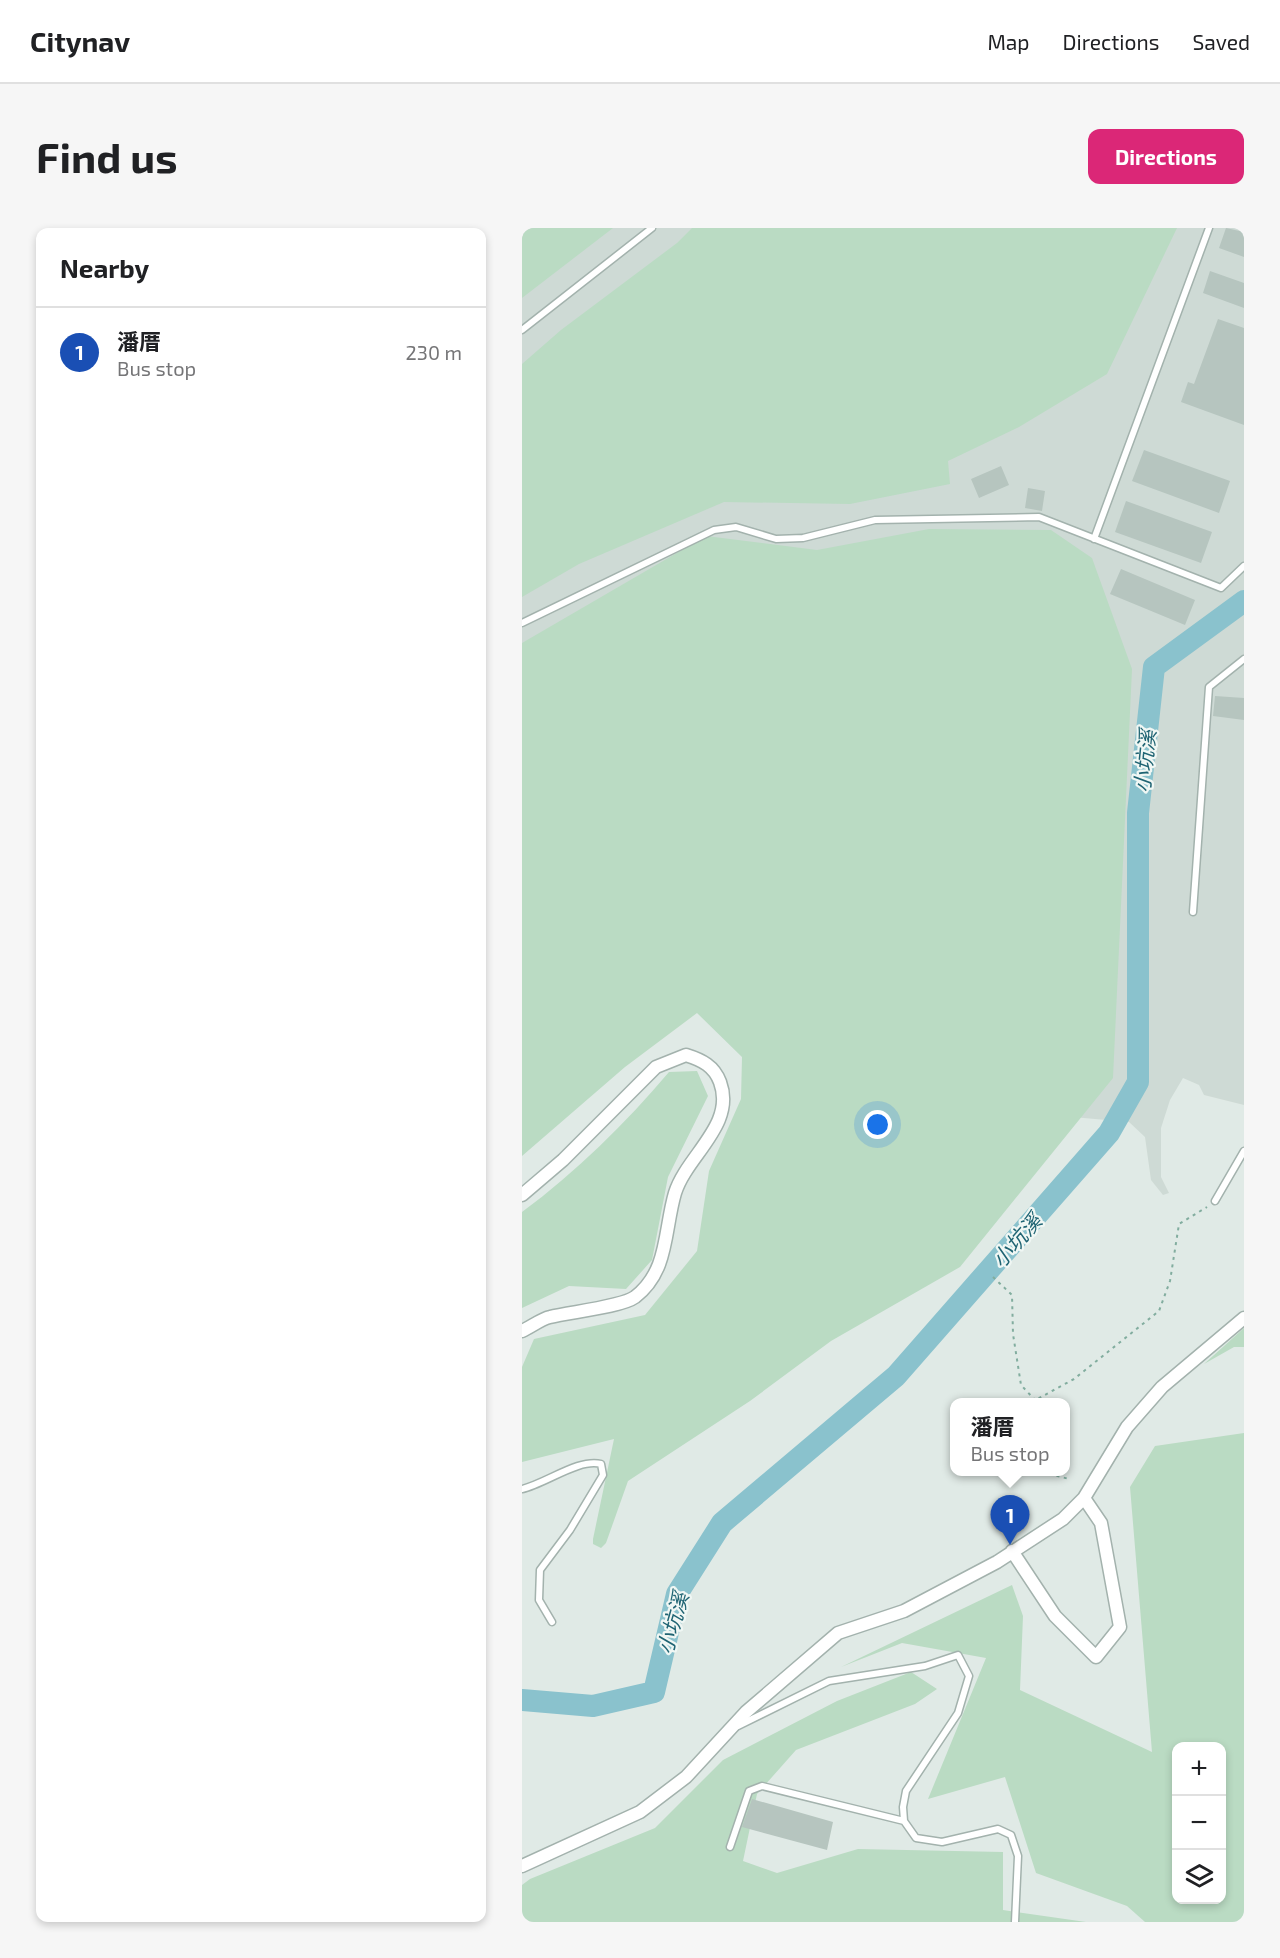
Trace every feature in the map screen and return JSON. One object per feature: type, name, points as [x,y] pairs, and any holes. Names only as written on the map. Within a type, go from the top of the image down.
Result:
[{"type":"street","points":[[522,1195],[563,1160],[656,1067],[686,1055],[704,1061],[717,1074],[723,1103],[717,1125],[684,1172],[675,1193],[658,1271],[632,1299],[548,1317],[522,1332]]},
{"type":"street","points":[[522,1866],[640,1812],[686,1777],[746,1712],[838,1633],[904,1611],[997,1562],[1042,1534],[1084,1498],[1127,1427],[1162,1387],[1244,1318]]},
{"type":"street","points":[[1012,1551],[1055,1616],[1096,1657],[1120,1627],[1101,1523],[1084,1498]]},
{"type":"lane","points":[[522,330],[652,228]]},
{"type":"lane","points":[[1094,539],[1209,228]]},
{"type":"lane","points":[[522,623],[714,530],[736,527],[776,539],[803,538],[876,520],[1039,517],[1221,588],[1244,566]]},
{"type":"lane","points":[[1193,912],[1209,687],[1244,659]]},
{"type":"lane","points":[[1215,1201],[1244,1151]]},
{"type":"lane","points":[[522,1489],[581,1466],[594,1462],[601,1464],[603,1475],[570,1530],[540,1570],[540,1600],[552,1622]]},
{"type":"lane","points":[[727,1732],[829,1681],[925,1666],[958,1655],[969,1676],[958,1713],[906,1791],[903,1807],[904,1821],[916,1838],[942,1842],[998,1829],[1011,1835],[1018,1856],[1015,1922]]},
{"type":"lane","points":[[730,1847],[749,1791],[762,1786],[904,1821]]},
{"type":"path","points":[[1039,1398],[1074,1379],[1159,1311],[1170,1281],[1179,1224],[1215,1201]]},
{"type":"path","points":[[993,1276],[1012,1295],[1013,1334],[1021,1385],[1032,1398]]},
{"type":"path","points":[[1057,1476],[1069,1479]]},
{"type":"shaded area","points":[[522,228],[1244,228],[1244,1105],[1204,1095],[1199,1085],[1183,1078],[1170,1100],[1161,1128],[1161,1177],[1169,1193],[1163,1195],[1151,1180],[1145,1137],[1129,1122],[813,1094],[689,977],[522,1091]]},
{"type":"green space","points":[[522,228],[613,228],[522,298]]},
{"type":"green space","points":[[692,228],[1177,228],[1107,374],[1019,427],[948,461],[950,484],[850,504],[724,502],[579,564],[522,597],[522,364],[561,330],[677,243]]},
{"type":"green space","points":[[929,529],[1051,530],[1092,558],[1132,669],[1113,1078],[960,1267],[831,1341],[750,1401],[628,1481],[606,1543],[601,1548],[593,1544],[593,1539],[614,1439],[522,1462],[522,1367],[534,1339],[645,1315],[697,1251],[709,1171],[741,1099],[742,1057],[697,1013],[625,1067],[522,1156],[522,643],[706,536],[817,550]]},
{"type":"green space","points":[[697,1071],[708,1096],[668,1177],[652,1260],[626,1289],[569,1286],[522,1308],[522,1212],[562,1181],[599,1146],[669,1072]]},
{"type":"green space","points":[[1244,1328],[1244,1347],[1234,1347],[1204,1364]]},
{"type":"green space","points":[[1244,1433],[1244,1922],[1145,1922],[1127,1906],[1036,1873],[1005,1777],[928,1799],[986,1658],[902,1643],[841,1667],[1012,1585],[1023,1616],[1020,1690],[1152,1752],[1130,1487],[1155,1446]]},
{"type":"green space","points":[[911,1672],[937,1689],[915,1704],[796,1750],[757,1794],[743,1861],[777,1873],[858,1849],[1003,1852],[1003,1910],[1086,1922],[522,1922],[522,1885],[530,1879],[655,1828],[723,1760],[837,1701]]},
{"type":"building","points":[[1226,228],[1244,232],[1244,257],[1219,248]]},
{"type":"building","points":[[1210,271],[1244,283],[1244,308],[1203,293]]},
{"type":"building","points":[[1218,319],[1244,328],[1244,425],[1181,402],[1188,382],[1194,384]]},
{"type":"building","points":[[1144,450],[1230,481],[1219,513],[1132,481]]},
{"type":"building","points":[[1001,466],[1009,485],[979,498],[971,479]]},
{"type":"building","points":[[1028,488],[1045,491],[1042,511],[1025,508]]},
{"type":"building","points":[[1126,501],[1212,532],[1201,563],[1115,532]]},
{"type":"building","points":[[1121,569],[1195,600],[1185,625],[1110,594]]},
{"type":"building","points":[[1215,696],[1244,698],[1244,720],[1213,716]]},
{"type":"building","points":[[752,1799],[833,1822],[827,1850],[742,1827]]},
{"type":"waterway","name":"小坑溪","points":[[522,1700],[593,1706],[654,1692],[677,1594],[722,1523],[896,1376],[1109,1133],[1138,1082],[1138,813],[1154,667],[1244,601]]},
{"type":"place","name":"潘厝","points":[[1010,1545]]}]
